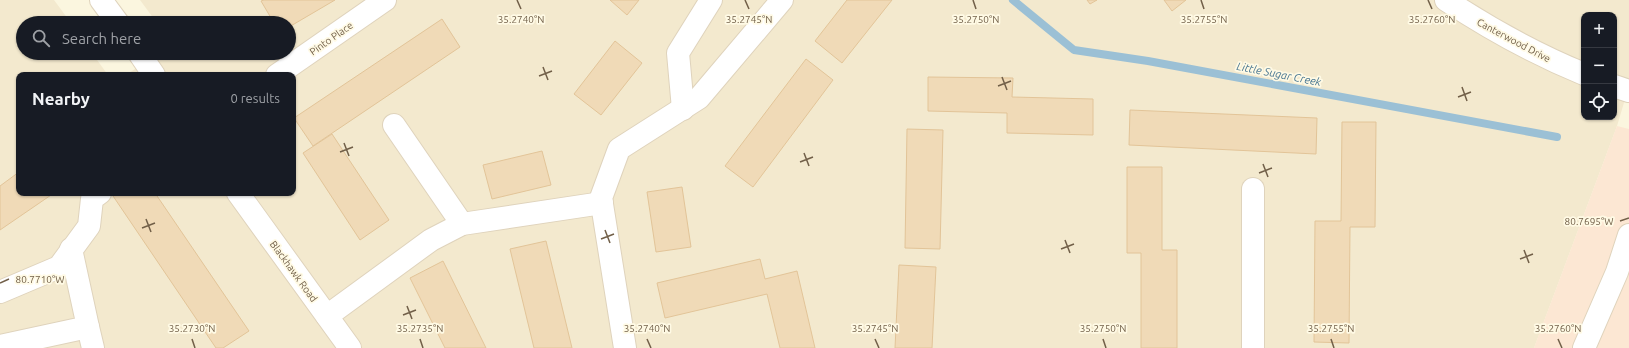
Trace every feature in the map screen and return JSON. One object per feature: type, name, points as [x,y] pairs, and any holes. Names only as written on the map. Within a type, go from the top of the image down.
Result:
[{"type":"street","points":[[101,0],[113,16]]},
{"type":"street","name":"Pinto Place","points":[[280,72],[384,0]]},
{"type":"street","points":[[683,109],[678,53],[711,0]]},
{"type":"street","points":[[625,348],[601,198],[619,149],[699,98],[782,0]]},
{"type":"street","name":"Canterwood Drive","points":[[1446,0],[1482,23],[1546,58],[1581,73]]},
{"type":"street","points":[[144,60],[152,72]]},
{"type":"street","points":[[1617,87],[1629,91]]},
{"type":"street","points":[[394,125],[462,224]]},
{"type":"street","points":[[1253,190],[1253,348]]},
{"type":"street","points":[[0,292],[59,267],[89,226],[92,199],[96,196]]},
{"type":"street","name":"Blackhawk Road","points":[[240,196],[350,348]]},
{"type":"street","points":[[327,316],[431,240],[462,224],[602,203]]},
{"type":"street","points":[[1584,348],[1617,272],[1629,235]]},
{"type":"street","points":[[71,249],[93,348]]},
{"type":"street","points":[[0,346],[88,327]]},
{"type":"shaded area","points":[[0,0],[54,0],[66,16],[16,16],[16,60],[97,60],[106,72],[16,72],[16,196],[296,196],[296,72],[130,72],[148,60],[296,60],[296,16],[152,16],[140,0],[1629,0],[1629,86],[1617,126],[1534,348],[0,348]]},
{"type":"shaded area","points":[[1617,126],[1629,129],[1629,348],[1534,348]]},
{"type":"building","points":[[335,0],[296,23],[296,16],[270,16],[261,1]]},
{"type":"building","points":[[610,0],[639,0],[627,15]]},
{"type":"building","points":[[847,0],[892,0],[842,63],[815,41]]},
{"type":"building","points":[[1087,0],[1097,0],[1090,4]]},
{"type":"building","points":[[1164,0],[1186,0],[1172,11]]},
{"type":"building","points":[[442,19],[460,47],[313,146],[296,121],[296,117]]},
{"type":"building","points":[[615,41],[642,63],[601,115],[574,94]]},
{"type":"building","points":[[806,59],[833,80],[753,187],[725,166]]},
{"type":"building","points":[[928,77],[1013,78],[1012,97],[1093,99],[1093,135],[1007,133],[1007,113],[928,111]]},
{"type":"building","points":[[1130,110],[1317,118],[1316,154],[1129,145]]},
{"type":"building","points":[[1342,122],[1376,122],[1375,227],[1350,227],[1349,343],[1314,342],[1315,221],[1341,221]]},
{"type":"building","points":[[907,129],[943,130],[940,249],[905,248]]},
{"type":"building","points":[[332,134],[389,220],[360,240],[303,153]]},
{"type":"building","points":[[542,151],[551,185],[492,199],[483,165]]},
{"type":"building","points":[[1127,167],[1162,167],[1162,250],[1177,250],[1177,348],[1141,348],[1141,253],[1127,253]]},
{"type":"building","points":[[16,174],[16,196],[50,196],[0,230],[0,186]]},
{"type":"building","points":[[682,187],[691,247],[656,252],[647,192]]},
{"type":"building","points":[[113,196],[157,196],[249,331],[223,348],[216,348]]},
{"type":"building","points":[[546,241],[572,348],[534,348],[510,249]]},
{"type":"building","points":[[760,259],[765,279],[797,271],[815,348],[780,348],[767,294],[665,318],[657,283]]},
{"type":"building","points":[[443,261],[486,348],[445,348],[410,278]]},
{"type":"building","points":[[899,265],[936,267],[932,348],[895,348]]},
{"type":"waterway","name":"Little Sugar Creek","points":[[1013,0],[1074,50],[1148,61],[1557,137]]}]
